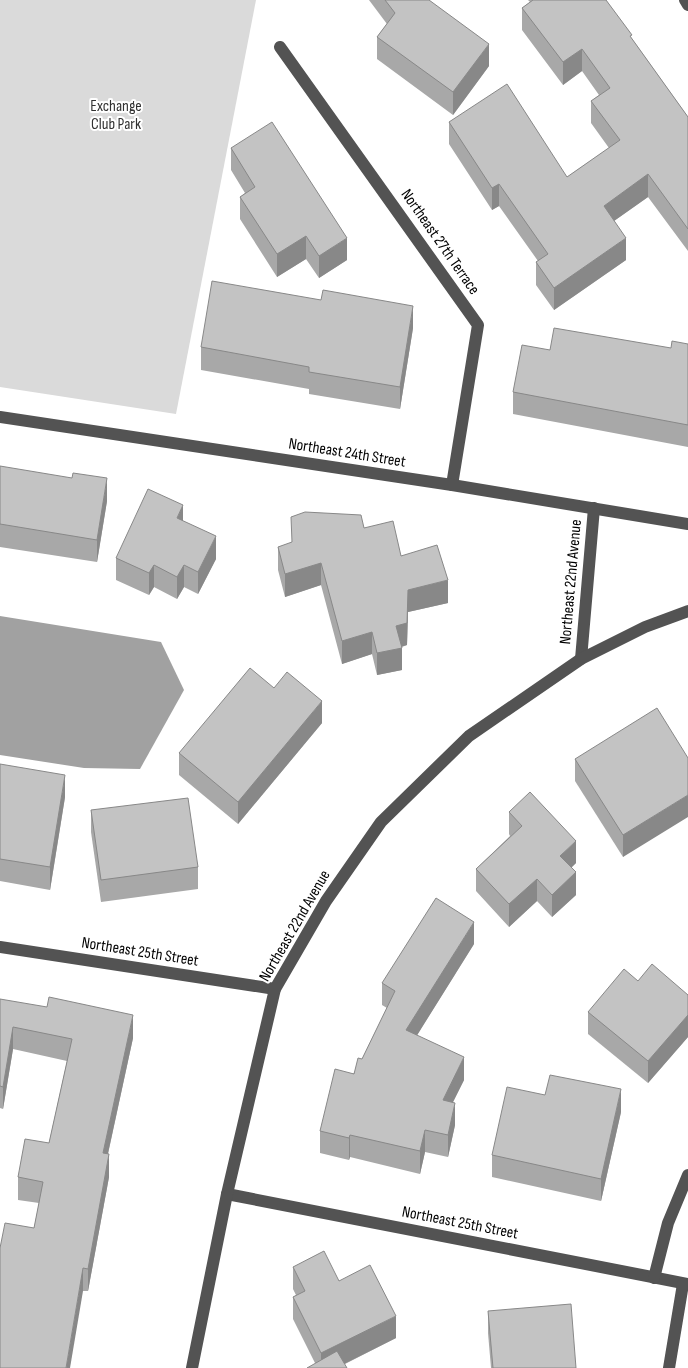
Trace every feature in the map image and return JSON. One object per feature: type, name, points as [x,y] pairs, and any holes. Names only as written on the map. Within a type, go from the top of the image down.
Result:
[{"type":"street","points":[[685,0],[688,5]]},
{"type":"street","name":"Northeast 27th Terrace","points":[[280,47],[478,325],[452,485]]},
{"type":"street","name":"Northeast 24th Street","points":[[0,417],[452,485],[688,524]]},
{"type":"street","name":"Northeast 22nd Avenue","points":[[581,659],[594,508]]},
{"type":"street","name":"Northeast 22nd Avenue","points":[[192,1368],[227,1194],[275,990],[326,900],[381,822],[469,736],[581,659],[645,627],[688,612]]},
{"type":"street","name":"Northeast 25th Street","points":[[0,947],[275,990]]},
{"type":"street","points":[[654,1278],[668,1223],[688,1176]]},
{"type":"street","name":"Northeast 25th Street","points":[[227,1194],[686,1284]]},
{"type":"street","points":[[669,1368],[686,1284]]},
{"type":"green space","name":"Exchange Club Park","points":[[0,0],[256,0],[176,414],[0,387]]},
{"type":"shaded area","points":[[0,616],[161,642],[184,690],[140,769],[84,768],[0,755]]},
{"type":"building","points":[[385,0],[429,0],[489,44],[453,92],[377,37],[395,13]]},
{"type":"building","points":[[533,0],[606,0],[688,117],[688,229],[648,174],[604,206],[626,238],[554,288],[536,262],[548,254],[499,184],[492,188],[449,122],[507,84],[567,177],[620,140],[591,101],[610,88],[582,49],[563,62],[522,8]]},
{"type":"building","points":[[272,122],[347,238],[319,256],[306,236],[277,254],[240,197],[255,187],[231,148]]},
{"type":"building","points":[[212,281],[321,300],[323,290],[413,306],[400,387],[309,372],[309,367],[201,347]]},
{"type":"building","points":[[554,328],[671,348],[672,341],[688,344],[688,425],[513,392],[522,345],[550,350]]},
{"type":"building","points":[[0,466],[72,478],[73,473],[107,478],[97,540],[0,524]]},
{"type":"building","points":[[148,489],[183,505],[177,518],[216,536],[198,572],[184,565],[177,577],[154,565],[149,573],[116,558]]},
{"type":"building","points":[[305,512],[361,515],[364,528],[393,521],[401,556],[437,545],[448,580],[408,590],[407,623],[396,626],[402,648],[377,653],[372,632],[342,641],[321,563],[285,574],[278,547],[292,542],[291,517]]},
{"type":"building","points":[[250,668],[274,688],[287,672],[322,701],[238,802],[179,753]]},
{"type":"building","points":[[657,708],[688,758],[688,795],[623,835],[575,759]]},
{"type":"building","points":[[0,764],[65,775],[50,867],[0,859]]},
{"type":"building","points":[[530,792],[576,841],[560,856],[576,872],[552,895],[537,879],[509,904],[476,869],[522,826],[509,812]]},
{"type":"building","points":[[188,798],[198,867],[101,880],[91,810]]},
{"type":"building","points":[[436,898],[474,922],[406,1030],[464,1057],[443,1100],[455,1103],[448,1135],[425,1130],[420,1151],[350,1135],[349,1138],[320,1131],[335,1069],[354,1074],[358,1058],[362,1059],[395,991],[382,983]]},
{"type":"building","points":[[652,964],[688,995],[688,1015],[648,1061],[588,1012],[624,969],[638,981]]},
{"type":"building","points":[[49,997],[133,1015],[103,1153],[109,1154],[88,1269],[83,1268],[66,1368],[0,1368],[0,1248],[5,1223],[34,1228],[43,1182],[18,1177],[25,1139],[49,1143],[72,1039],[13,1027],[3,1087],[0,1086],[0,999],[47,1007]]},
{"type":"building","points":[[550,1075],[621,1089],[601,1179],[492,1155],[507,1087],[545,1095]]},
{"type":"building","points":[[324,1251],[339,1281],[370,1265],[396,1316],[321,1353],[293,1297],[305,1291],[293,1267]]},
{"type":"building","points":[[571,1304],[576,1368],[493,1368],[488,1311]]},
{"type":"building","points":[[337,1351],[347,1368],[307,1368]]}]
